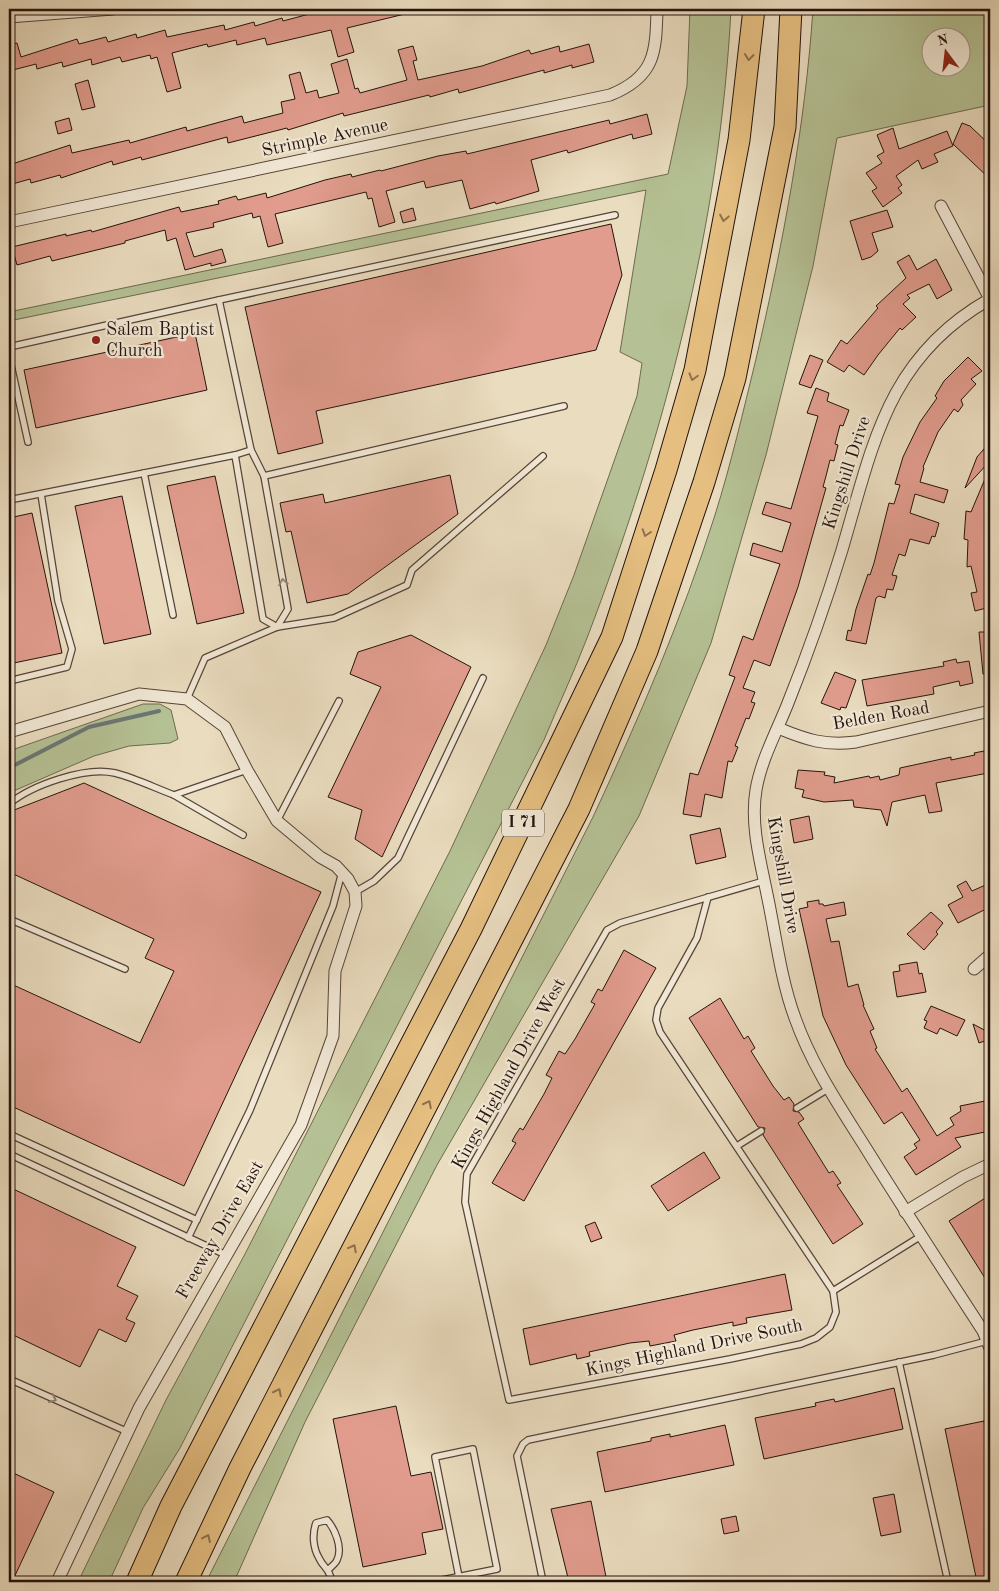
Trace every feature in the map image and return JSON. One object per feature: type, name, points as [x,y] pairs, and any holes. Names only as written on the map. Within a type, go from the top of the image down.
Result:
[{"type":"highway","name":"I 71","points":[[137,1582],[171,1506],[475,921],[612,637],[666,470],[695,370],[740,140],[754,9]]},
{"type":"highway","name":"I 71","points":[[186,1582],[240,1468],[579,809],[647,651],[704,482],[735,378],[785,127],[791,9]]},
{"type":"street","points":[[9,17],[113,9]]},
{"type":"street","name":"Strimple Avenue","points":[[9,222],[610,95],[628,88],[643,75],[656,47],[657,9]]},
{"type":"street","points":[[941,206],[990,299]]},
{"type":"street","name":"Kingshill Drive","points":[[989,1344],[828,1089],[809,1052],[794,1015],[764,880],[756,834],[754,807],[760,773],[822,610],[877,432],[887,408],[912,364],[931,343],[948,327],[990,299]]},
{"type":"street","points":[[9,732],[139,694],[186,699],[225,727],[247,770],[277,821],[320,858],[336,866],[345,875],[355,892]]},
{"type":"street","name":"Belden Road","points":[[778,728],[812,741],[837,744],[876,738],[990,711]]},
{"type":"street","name":"Freeway Drive East","points":[[57,1582],[139,1408],[301,1125],[333,1036],[335,971],[356,906],[355,892]]},
{"type":"street","points":[[974,969],[990,955]]},
{"type":"street","points":[[905,1212],[963,1177],[990,1164]]},
{"type":"lane","points":[[9,347],[615,215]]},
{"type":"lane","points":[[219,300],[250,450],[264,476],[288,609],[277,627]]},
{"type":"lane","points":[[9,356],[28,442]]},
{"type":"lane","points":[[264,476],[564,406]]},
{"type":"lane","points":[[9,500],[235,455],[250,450]]},
{"type":"lane","points":[[235,455],[263,619],[277,627]]},
{"type":"lane","points":[[186,699],[205,658],[277,627],[334,618],[407,585],[412,570],[543,456]]},
{"type":"lane","points":[[144,473],[173,615]]},
{"type":"lane","points":[[9,681],[67,667],[72,649],[58,601],[41,494]]},
{"type":"lane","points":[[355,892],[374,881],[398,858],[483,678]]},
{"type":"lane","points":[[277,821],[339,702]]},
{"type":"lane","points":[[174,795],[247,770]]},
{"type":"lane","points":[[9,804],[17,797],[60,779],[87,772],[114,773],[174,795],[243,835]]},
{"type":"lane","points":[[188,1238],[250,1110],[345,875]]},
{"type":"lane","name":"Kings Highland Drive West","points":[[509,1400],[465,1202],[467,1174],[607,930],[620,923],[764,880]]},
{"type":"lane","points":[[708,897],[697,938],[658,1008],[656,1020],[660,1032],[833,1291],[921,1236]]},
{"type":"lane","points":[[9,919],[125,969]]},
{"type":"lane","points":[[797,1108],[828,1089]]},
{"type":"lane","points":[[737,1146],[761,1131]]},
{"type":"lane","points":[[9,1134],[196,1220]]},
{"type":"lane","points":[[9,1154],[226,1255]]},
{"type":"lane","name":"Kings Highland Drive South","points":[[509,1400],[730,1359],[800,1344],[816,1338],[830,1327],[836,1312],[833,1291]]},
{"type":"lane","points":[[543,1582],[517,1456],[523,1444],[528,1440],[989,1344]]},
{"type":"lane","points":[[899,1362],[948,1582]]},
{"type":"lane","points":[[9,1379],[128,1432]]},
{"type":"lane","points":[[432,1582],[497,1570],[473,1449],[435,1458],[459,1577]]},
{"type":"lane","points":[[329,1569],[338,1559],[339,1550],[334,1528],[327,1520],[316,1523],[314,1539],[319,1559],[329,1569],[332,1582]]},
{"type":"green space","points":[[690,9],[731,9],[725,90],[715,170],[701,250],[664,408],[615,562],[577,664],[544,740],[180,1448],[143,1508],[109,1582],[78,1582],[166,1400],[245,1254],[450,851],[546,645],[574,575],[637,396],[642,363],[620,352],[646,190],[9,321],[9,312],[668,174],[687,86]]},
{"type":"green space","points":[[813,9],[990,9],[990,105],[837,138],[813,266],[766,455],[711,643],[639,816],[437,1165],[305,1422],[234,1582],[206,1582],[593,817],[627,743],[674,630],[702,554],[737,438],[784,229],[805,97]]},
{"type":"green space","points":[[143,704],[160,704],[171,710],[178,739],[170,743],[129,746],[94,756],[9,793],[9,751]]},
{"type":"building","points":[[328,9],[409,9],[409,13],[347,28],[354,52],[338,57],[331,30],[267,45],[265,38],[237,45],[236,40],[208,47],[207,44],[172,53],[181,88],[167,92],[157,57],[151,59],[150,55],[122,62],[120,57],[92,65],[91,59],[63,67],[62,62],[37,69],[36,64],[9,71],[9,45],[17,43],[21,57],[77,39],[79,44],[106,37],[108,42],[136,34],[137,38],[165,30],[167,37],[224,25],[225,30],[254,22],[255,26],[282,18],[283,21]]},
{"type":"building","points":[[589,44],[594,62],[572,68],[572,65],[544,73],[544,70],[459,93],[458,89],[344,116],[343,113],[288,130],[287,128],[228,143],[227,137],[142,160],[141,157],[113,165],[112,161],[61,178],[60,175],[31,183],[30,179],[9,185],[9,165],[70,145],[72,153],[129,140],[130,143],[186,127],[187,131],[242,116],[244,123],[283,113],[281,102],[295,99],[289,75],[300,72],[306,93],[317,90],[319,98],[339,93],[331,64],[347,59],[355,89],[358,88],[360,93],[407,80],[398,50],[413,46],[417,60],[413,61],[418,80],[482,66],[529,50],[531,54],[559,46],[560,52]]},
{"type":"building","points":[[88,80],[95,107],[82,110],[75,84]]},
{"type":"building","points":[[647,114],[652,134],[633,139],[632,134],[568,153],[567,150],[531,160],[539,191],[496,204],[495,202],[470,209],[462,180],[426,188],[424,181],[386,191],[395,222],[379,227],[372,198],[368,199],[366,192],[275,214],[283,243],[268,247],[260,216],[253,218],[252,213],[213,223],[214,227],[186,233],[194,257],[222,249],[226,262],[211,266],[211,263],[185,270],[176,238],[167,241],[165,230],[125,241],[125,243],[52,261],[50,256],[17,265],[12,247],[66,234],[66,236],[91,230],[92,232],[179,207],[181,212],[219,204],[218,201],[236,196],[238,200],[266,193],[267,198],[351,174],[352,177],[466,151],[467,154],[609,120],[610,124]]},
{"type":"building","points":[[69,118],[72,130],[58,134],[55,122]]},
{"type":"building","points":[[962,123],[970,126],[990,145],[990,179],[953,144]]},
{"type":"building","points":[[893,128],[899,149],[947,131],[953,146],[934,154],[938,162],[922,169],[918,160],[896,176],[902,185],[898,188],[902,193],[883,207],[872,191],[877,188],[866,173],[882,163],[877,156],[884,152],[877,135]]},
{"type":"building","points":[[413,208],[416,220],[403,223],[400,212]]},
{"type":"building","points":[[887,210],[893,227],[872,233],[878,251],[871,257],[862,260],[850,221]]},
{"type":"building","points":[[611,224],[622,275],[596,350],[316,411],[323,443],[278,454],[245,307]]},
{"type":"building","points":[[909,255],[917,270],[936,259],[952,290],[937,299],[929,284],[907,295],[910,298],[903,304],[916,317],[902,330],[900,328],[864,375],[849,365],[844,372],[827,362],[841,340],[847,344],[878,308],[876,306],[906,278],[897,262]]},
{"type":"building","points":[[195,333],[207,390],[36,428],[24,370]]},
{"type":"building","points":[[810,355],[823,360],[811,388],[799,384]]},
{"type":"building","points":[[968,357],[982,371],[971,379],[976,384],[961,400],[963,405],[958,412],[954,409],[938,432],[923,467],[920,482],[948,490],[944,503],[915,494],[910,513],[939,523],[935,537],[932,536],[929,544],[910,539],[905,556],[899,554],[892,575],[897,576],[893,590],[887,589],[885,598],[879,596],[876,598],[866,644],[846,640],[848,630],[851,631],[868,574],[870,575],[874,563],[889,503],[894,504],[900,485],[895,484],[903,457],[920,422],[937,398],[935,396],[944,381]]},
{"type":"building","points":[[816,388],[829,393],[827,401],[849,410],[843,426],[840,425],[835,444],[838,445],[834,461],[830,460],[823,487],[826,488],[798,587],[770,666],[754,660],[743,688],[755,692],[751,702],[755,703],[749,719],[746,718],[735,746],[738,747],[732,762],[728,761],[722,798],[705,794],[701,817],[683,814],[690,773],[698,775],[735,677],[729,675],[743,636],[753,640],[780,564],[750,555],[753,543],[782,552],[791,523],[762,514],[766,502],[791,509],[818,416],[807,413]]},
{"type":"building","points":[[990,442],[990,461],[965,488],[977,457]]},
{"type":"building","points":[[990,467],[990,505],[986,546],[990,564],[990,607],[975,611],[971,593],[977,592],[971,566],[967,567],[968,540],[964,539],[966,511],[971,512]]},
{"type":"building","points":[[450,475],[458,514],[348,594],[307,603],[291,531],[286,532],[280,503],[323,494],[325,503]]},
{"type":"building","points":[[215,476],[244,613],[197,624],[167,486]]},
{"type":"building","points":[[122,496],[151,634],[104,644],[75,506]]},
{"type":"building","points":[[32,513],[62,653],[9,664],[9,518]]},
{"type":"building","points":[[979,632],[990,632],[990,674],[983,674]]},
{"type":"building","points":[[411,635],[471,667],[382,857],[355,839],[362,810],[328,797],[381,687],[350,674],[358,652]]},
{"type":"building","points":[[956,659],[957,663],[969,661],[973,683],[960,686],[959,681],[933,687],[934,694],[867,706],[862,680],[944,666],[943,662]]},
{"type":"building","points":[[835,672],[856,680],[846,708],[841,707],[840,710],[821,703]]},
{"type":"building","points":[[984,751],[988,773],[936,783],[942,811],[929,813],[925,795],[892,802],[887,826],[881,810],[854,807],[853,800],[824,802],[802,797],[804,790],[795,788],[798,770],[825,772],[824,775],[835,777],[834,783],[869,776],[870,778],[879,776],[880,780],[899,775],[900,768],[951,757],[951,760]]},
{"type":"building","points":[[84,783],[321,892],[184,1186],[9,1105],[9,983],[140,1043],[174,971],[145,958],[154,939],[9,872],[9,812]]},
{"type":"building","points":[[809,816],[813,839],[794,843],[790,820]]},
{"type":"building","points":[[720,828],[726,857],[696,864],[690,835]]},
{"type":"building","points":[[966,881],[972,891],[990,883],[990,907],[958,923],[948,905],[963,897],[957,886]]},
{"type":"building","points":[[819,900],[819,904],[824,906],[844,902],[846,915],[826,919],[831,942],[839,941],[848,987],[858,984],[863,1005],[874,1029],[870,1031],[877,1048],[875,1049],[902,1092],[907,1088],[937,1136],[954,1125],[950,1118],[961,1111],[960,1106],[990,1100],[990,1131],[955,1138],[961,1147],[916,1175],[904,1157],[917,1148],[914,1144],[920,1140],[902,1112],[884,1124],[846,1065],[823,1016],[799,909],[808,907],[807,902]]},
{"type":"building","points":[[931,912],[943,923],[936,932],[938,934],[924,950],[907,934]]},
{"type":"building","points":[[624,950],[656,968],[524,1201],[492,1183],[516,1143],[512,1141],[516,1134],[520,1128],[523,1130],[544,1094],[552,1078],[546,1075],[559,1051],[565,1054],[575,1039],[595,1004],[591,1002],[598,989],[602,991]]},
{"type":"building","points":[[917,962],[919,974],[922,973],[926,992],[897,997],[893,972],[900,971],[899,965]]},
{"type":"building","points":[[720,998],[744,1039],[748,1036],[755,1048],[751,1051],[773,1086],[784,1100],[789,1097],[794,1104],[793,1111],[799,1112],[804,1119],[798,1123],[829,1173],[833,1171],[841,1183],[837,1185],[863,1224],[833,1244],[763,1135],[765,1128],[758,1127],[689,1018]]},
{"type":"building","points":[[931,1006],[965,1020],[957,1036],[940,1028],[937,1034],[924,1028],[927,1021],[924,1020]]},
{"type":"building","points":[[973,1024],[990,1033],[990,1039],[979,1043]]},
{"type":"building","points":[[704,1152],[720,1178],[668,1211],[651,1186]]},
{"type":"building","points":[[9,1187],[136,1247],[117,1286],[138,1296],[126,1319],[135,1323],[126,1342],[99,1329],[80,1367],[9,1333]]},
{"type":"building","points":[[990,1195],[990,1286],[949,1221]]},
{"type":"building","points":[[595,1222],[602,1238],[591,1242],[585,1226]]},
{"type":"building","points":[[785,1274],[792,1310],[746,1318],[747,1323],[733,1326],[733,1322],[674,1335],[676,1341],[650,1346],[649,1341],[630,1343],[589,1352],[590,1356],[577,1359],[576,1354],[530,1365],[523,1329]]},
{"type":"building","points":[[894,1388],[903,1429],[764,1459],[755,1418],[816,1406],[815,1403],[834,1399],[835,1402]]},
{"type":"building","points":[[396,1406],[411,1476],[431,1472],[443,1529],[422,1533],[426,1554],[363,1567],[333,1419]]},
{"type":"building","points":[[984,1421],[990,1459],[990,1580],[977,1582],[945,1429]]},
{"type":"building","points":[[725,1425],[734,1465],[605,1492],[597,1452],[651,1441],[651,1438],[670,1434],[670,1437]]},
{"type":"building","points":[[9,1471],[54,1492],[12,1582],[9,1582]]},
{"type":"building","points":[[894,1494],[901,1532],[881,1536],[873,1498]]},
{"type":"building","points":[[591,1501],[607,1582],[569,1582],[551,1509]]},
{"type":"building","points":[[736,1516],[739,1531],[724,1534],[721,1519]]},
{"type":"waterway","points":[[9,768],[89,727],[159,711]]},
{"type":"place","name":"Salem Baptist Church","points":[[96,340]]}]
